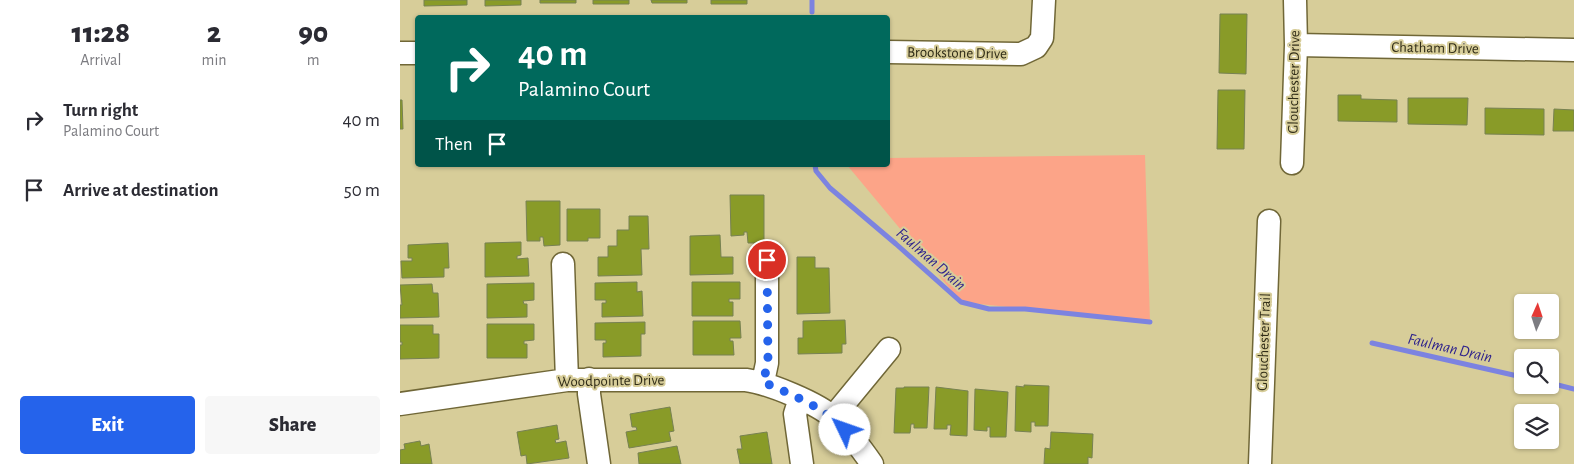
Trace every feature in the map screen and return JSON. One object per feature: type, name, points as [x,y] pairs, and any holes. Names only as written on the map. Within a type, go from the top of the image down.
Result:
[{"type":"street","name":"Brookstone Drive","points":[[890,52],[1021,54],[1036,48],[1042,38],[1044,0]]},
{"type":"street","name":"Glouchester Drive","points":[[1292,163],[1296,45],[1294,0]]},
{"type":"street","name":"Chatham Drive","points":[[1296,45],[1574,50]]},
{"type":"street","points":[[400,54],[415,53]]},
{"type":"street","name":"Glouchester Trail","points":[[1260,464],[1269,221]]},
{"type":"street","points":[[763,382],[768,363],[767,260]]},
{"type":"street","points":[[563,264],[578,379],[589,394],[599,464]]},
{"type":"street","points":[[833,417],[889,348]]},
{"type":"street","name":"Woodpointe Drive","points":[[400,404],[578,379],[731,379],[763,382],[800,398],[833,417],[858,444],[872,464]]},
{"type":"street","points":[[800,398],[795,414],[802,464]]},
{"type":"shaded area","points":[[1145,155],[1150,322],[961,302],[849,167],[890,167],[890,158]]},
{"type":"building","points":[[424,0],[467,0],[467,5],[424,6]]},
{"type":"building","points":[[485,0],[521,0],[521,5],[485,6]]},
{"type":"building","points":[[540,0],[576,0],[576,3],[540,3]]},
{"type":"building","points":[[593,0],[629,0],[629,4],[593,4]]},
{"type":"building","points":[[651,0],[687,0],[687,3],[652,3]]},
{"type":"building","points":[[711,0],[747,0],[747,4],[711,4]]},
{"type":"building","points":[[1220,14],[1247,14],[1246,74],[1219,73]]},
{"type":"building","points":[[1218,90],[1245,90],[1244,149],[1217,149]]},
{"type":"building","points":[[1338,95],[1361,95],[1361,99],[1397,100],[1397,122],[1338,121]]},
{"type":"building","points":[[1408,98],[1468,98],[1467,125],[1408,124]]},
{"type":"building","points":[[400,100],[402,100],[403,129],[400,129]]},
{"type":"building","points":[[1485,108],[1544,109],[1544,135],[1485,134]]},
{"type":"building","points":[[1554,109],[1574,110],[1574,131],[1553,131]]},
{"type":"building","points":[[730,195],[764,195],[764,243],[748,243],[747,232],[744,232],[744,235],[731,236]]},
{"type":"building","points":[[526,201],[560,201],[560,245],[544,246],[543,237],[540,237],[540,241],[527,241]]},
{"type":"building","points":[[567,209],[600,209],[600,238],[588,238],[588,241],[567,241]]},
{"type":"building","points":[[629,216],[648,216],[649,249],[641,249],[642,275],[598,276],[598,257],[608,257],[608,246],[617,246],[617,230],[629,230]]},
{"type":"building","points":[[720,235],[721,257],[733,257],[733,274],[690,275],[690,236]]},
{"type":"building","points":[[521,242],[521,255],[517,256],[517,259],[528,258],[529,276],[485,277],[485,243]]},
{"type":"building","points":[[448,243],[449,268],[444,268],[444,277],[402,278],[401,261],[412,261],[412,258],[408,258],[408,245]]},
{"type":"building","points":[[797,257],[815,257],[815,268],[829,268],[830,313],[797,314]]},
{"type":"building","points":[[637,282],[637,292],[642,291],[643,316],[602,317],[602,303],[606,303],[606,300],[595,300],[595,283]]},
{"type":"building","points":[[692,282],[740,282],[740,299],[729,299],[729,302],[733,302],[733,316],[692,316]]},
{"type":"building","points":[[534,283],[534,300],[523,301],[524,304],[527,304],[527,317],[487,318],[487,284]]},
{"type":"building","points":[[432,284],[433,293],[438,293],[439,317],[400,318],[400,305],[402,305],[400,285]]},
{"type":"building","points":[[845,320],[846,344],[842,344],[842,353],[798,354],[798,338],[803,338],[803,321]]},
{"type":"building","points":[[693,321],[740,321],[741,338],[730,338],[730,341],[733,341],[734,355],[693,355]]},
{"type":"building","points":[[645,322],[645,334],[641,334],[641,356],[603,357],[603,343],[606,343],[606,340],[595,340],[595,323]]},
{"type":"building","points":[[487,324],[534,324],[534,340],[524,341],[524,344],[527,344],[527,358],[487,358]]},
{"type":"building","points":[[400,325],[433,325],[433,334],[439,334],[439,358],[400,359],[400,345],[402,345],[402,342],[400,342]]},
{"type":"building","points":[[1024,385],[1049,386],[1048,426],[1035,426],[1035,422],[1031,422],[1031,432],[1015,431],[1016,386],[1024,387]]},
{"type":"building","points":[[929,387],[927,428],[914,428],[914,424],[911,424],[910,433],[894,433],[896,388]]},
{"type":"building","points":[[936,387],[968,391],[967,436],[950,435],[951,425],[947,425],[947,429],[934,429]]},
{"type":"building","points":[[975,389],[1008,392],[1006,437],[990,437],[990,427],[987,427],[987,431],[974,430]]},
{"type":"building","points":[[670,407],[674,431],[669,432],[671,441],[629,448],[626,432],[637,430],[636,427],[632,427],[630,414]]},
{"type":"building","points":[[557,425],[559,439],[555,440],[556,443],[566,441],[569,458],[527,464],[526,455],[521,456],[517,432]]},
{"type":"building","points":[[767,432],[772,464],[740,464],[737,449],[742,449],[740,436]]},
{"type":"building","points":[[1051,432],[1093,434],[1092,458],[1088,457],[1088,464],[1044,464],[1045,448],[1050,449]]},
{"type":"building","points":[[420,441],[421,446],[429,444],[432,464],[400,464],[400,450],[405,449],[404,444]]},
{"type":"building","points":[[677,446],[681,464],[639,464],[638,453]]},
{"type":"waterway","name":"Faulman Drain","points":[[812,0],[812,12]]},
{"type":"waterway","name":"Faulman Drain","points":[[815,167],[816,171],[830,188],[961,302],[989,309],[1025,309],[1150,322]]},
{"type":"waterway","name":"Faulman Drain","points":[[1372,343],[1514,375]]},
{"type":"waterway","name":"Faulman Drain","points":[[1559,385],[1574,389]]},
{"type":"route","points":[[767,260],[768,363],[763,382],[800,398],[833,417],[845,430]]}]
